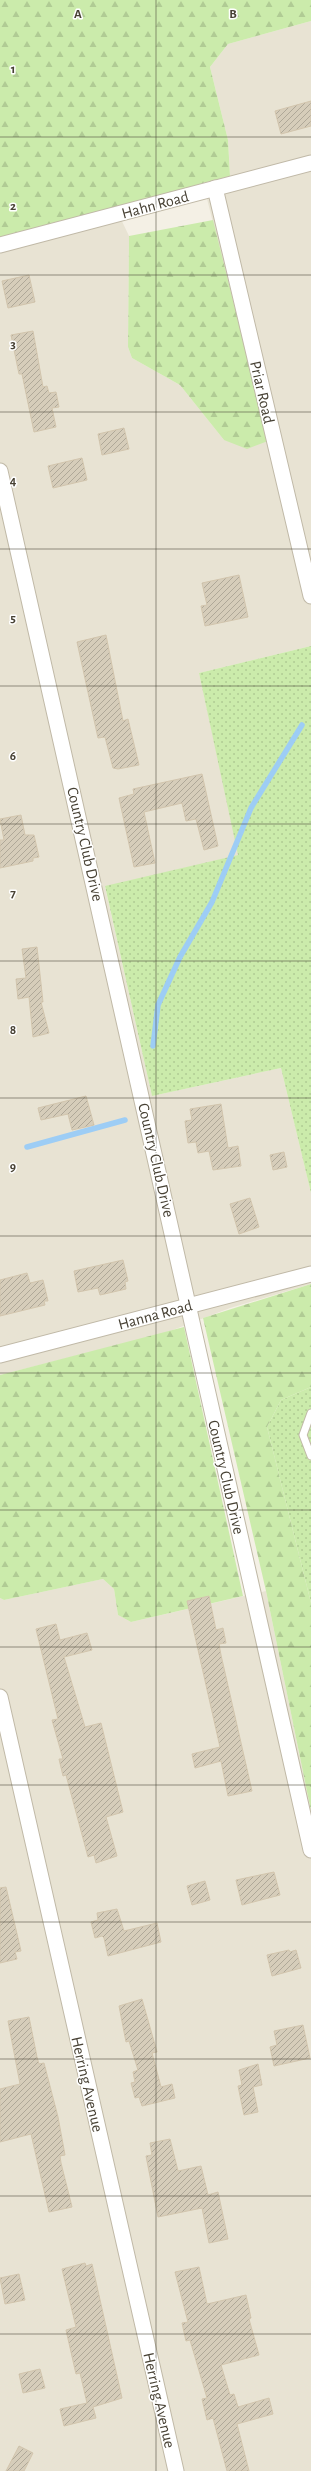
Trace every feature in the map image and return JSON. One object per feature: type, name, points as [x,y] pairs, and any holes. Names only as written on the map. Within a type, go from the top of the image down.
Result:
[{"type":"street","name":"Hahn Road","points":[[0,245],[311,163]]},
{"type":"street","name":"Priar Road","points":[[215,188],[311,596]]},
{"type":"street","name":"Country Club Drive","points":[[0,471],[190,1305],[223,1464],[311,1850]]},
{"type":"street","name":"Hanna Road","points":[[0,1354],[311,1274]]},
{"type":"street","name":"Herring Avenue","points":[[0,1697],[176,2471]]},
{"type":"lane","points":[[311,1413],[303,1435],[311,1456]]},
{"type":"shaded area","points":[[311,21],[311,646],[199,673],[239,855],[105,887],[152,1096],[281,1068],[311,1193],[311,1284],[230,1308],[165,1333],[0,1375],[0,247],[119,215],[129,236],[128,347],[132,358],[180,385],[224,440],[268,441],[203,183],[230,175],[228,140],[210,67],[228,44]]},
{"type":"shaded area","points":[[103,1579],[114,1589],[118,1615],[131,1622],[266,1591],[311,1811],[311,2471],[0,2471],[0,1598],[4,1600]]},
{"type":"green space","points":[[0,0],[311,0],[311,21],[228,44],[210,67],[228,140],[230,176],[203,183],[119,215],[0,247]]},
{"type":"green space","points":[[213,220],[268,441],[247,449],[224,440],[180,385],[132,358],[128,347],[129,236]]},
{"type":"green space","points":[[311,646],[311,1193],[281,1068],[152,1096],[105,886],[238,855],[199,673]]},
{"type":"green space","points":[[311,1284],[311,1387],[281,1400],[267,1427],[311,1603],[311,1811],[266,1591],[203,1318]]},
{"type":"green space","points":[[184,1327],[243,1596],[131,1622],[118,1615],[114,1589],[103,1579],[4,1600],[0,1598],[0,1375]]},
{"type":"green space","points":[[311,1387],[311,1603],[267,1427],[281,1400]]},
{"type":"building","points":[[311,101],[311,126],[281,134],[275,111]]},
{"type":"building","points":[[29,275],[35,302],[8,308],[2,281]]},
{"type":"building","points":[[33,331],[43,387],[47,386],[49,393],[56,392],[59,407],[52,408],[56,427],[34,432],[22,374],[19,374],[11,335]]},
{"type":"building","points":[[124,428],[129,449],[102,455],[98,434]]},
{"type":"building","points":[[82,458],[87,480],[53,488],[48,466]]},
{"type":"building","points":[[239,575],[248,617],[205,626],[201,606],[207,605],[202,583]]},
{"type":"building","points":[[106,635],[123,721],[128,719],[139,765],[118,769],[113,768],[105,737],[98,738],[77,642]]},
{"type":"building","points":[[202,774],[218,846],[204,850],[196,819],[186,821],[182,803],[144,812],[155,863],[134,867],[119,798],[134,794],[133,789]]},
{"type":"building","points":[[21,815],[25,835],[34,835],[39,857],[33,858],[33,861],[0,868],[0,840],[4,840],[0,819]]},
{"type":"building","points":[[37,947],[43,1002],[41,1002],[49,1033],[33,1037],[29,997],[18,999],[16,979],[26,978],[22,949]]},
{"type":"building","points":[[86,1096],[94,1125],[72,1130],[68,1114],[41,1120],[38,1108]]},
{"type":"building","points":[[221,1104],[228,1148],[238,1146],[241,1166],[213,1170],[209,1151],[198,1153],[196,1142],[188,1143],[185,1121],[192,1120],[190,1109]]},
{"type":"building","points":[[284,1152],[287,1167],[273,1170],[270,1155]]},
{"type":"building","points":[[250,1198],[259,1227],[239,1234],[230,1204]]},
{"type":"building","points":[[123,1260],[128,1281],[125,1282],[126,1289],[100,1295],[98,1288],[78,1292],[74,1271]]},
{"type":"building","points":[[27,1273],[30,1283],[43,1280],[48,1301],[44,1301],[45,1305],[0,1316],[0,1280]]},
{"type":"building","points":[[209,1596],[216,1630],[223,1628],[226,1643],[219,1644],[252,1791],[228,1796],[221,1761],[195,1768],[192,1754],[220,1747],[187,1601]]},
{"type":"building","points":[[56,1624],[60,1640],[87,1633],[92,1650],[64,1657],[85,1727],[101,1723],[123,1812],[106,1817],[117,1856],[96,1863],[94,1855],[88,1857],[66,1775],[63,1776],[59,1759],[63,1759],[52,1720],[58,1719],[36,1629]]},
{"type":"building","points":[[274,1872],[280,1895],[242,1905],[236,1880]]},
{"type":"building","points":[[205,1881],[210,1900],[192,1905],[187,1886]]},
{"type":"building","points":[[6,1887],[21,1951],[15,1952],[17,1959],[0,1963],[0,1888]]},
{"type":"building","points":[[117,1909],[124,1931],[157,1923],[161,1942],[108,1956],[104,1938],[102,1936],[95,1938],[91,1922],[98,1920],[97,1913]]},
{"type":"building","points":[[289,1950],[290,1952],[296,1950],[301,1968],[272,1976],[267,1955]]},
{"type":"building","points":[[142,1999],[157,2052],[152,2053],[161,2087],[172,2084],[175,2098],[142,2106],[139,2097],[135,2098],[131,2083],[135,2082],[133,2072],[138,2070],[129,2041],[126,2042],[119,2006]]},
{"type":"building","points":[[29,2017],[39,2064],[44,2063],[58,2117],[65,2155],[60,2156],[61,2163],[72,2207],[49,2212],[31,2134],[0,2142],[0,2089],[20,2084],[8,2021]]},
{"type":"building","points":[[303,2025],[310,2058],[274,2066],[270,2047],[277,2045],[274,2031]]},
{"type":"building","points":[[258,2064],[262,2085],[253,2087],[258,2112],[244,2115],[238,2086],[242,2085],[239,2070]]},
{"type":"building","points":[[170,2139],[178,2171],[201,2166],[208,2195],[218,2192],[228,2239],[209,2243],[202,2208],[158,2217],[146,2156],[152,2155],[150,2143]]},
{"type":"building","points":[[85,2263],[86,2266],[92,2264],[122,2398],[93,2407],[96,2418],[64,2426],[60,2409],[87,2403],[80,2373],[76,2374],[66,2330],[76,2327],[62,2269]]},
{"type":"building","points":[[199,2267],[207,2304],[246,2295],[251,2318],[249,2319],[259,2355],[221,2365],[230,2395],[234,2394],[238,2407],[269,2398],[273,2414],[237,2424],[249,2471],[227,2471],[213,2418],[207,2420],[202,2399],[207,2398],[190,2340],[186,2341],[182,2323],[188,2322],[175,2272]]},
{"type":"building","points":[[19,2274],[25,2300],[5,2304],[0,2278]]},
{"type":"building","points":[[40,2369],[45,2388],[23,2393],[19,2374]]},
{"type":"building","points":[[19,2446],[33,2453],[24,2471],[6,2471]]},
{"type":"waterway","points":[[153,1046],[158,1005],[180,957],[212,902],[251,808],[302,725]]},
{"type":"waterway","points":[[27,1147],[125,1120]]}]
